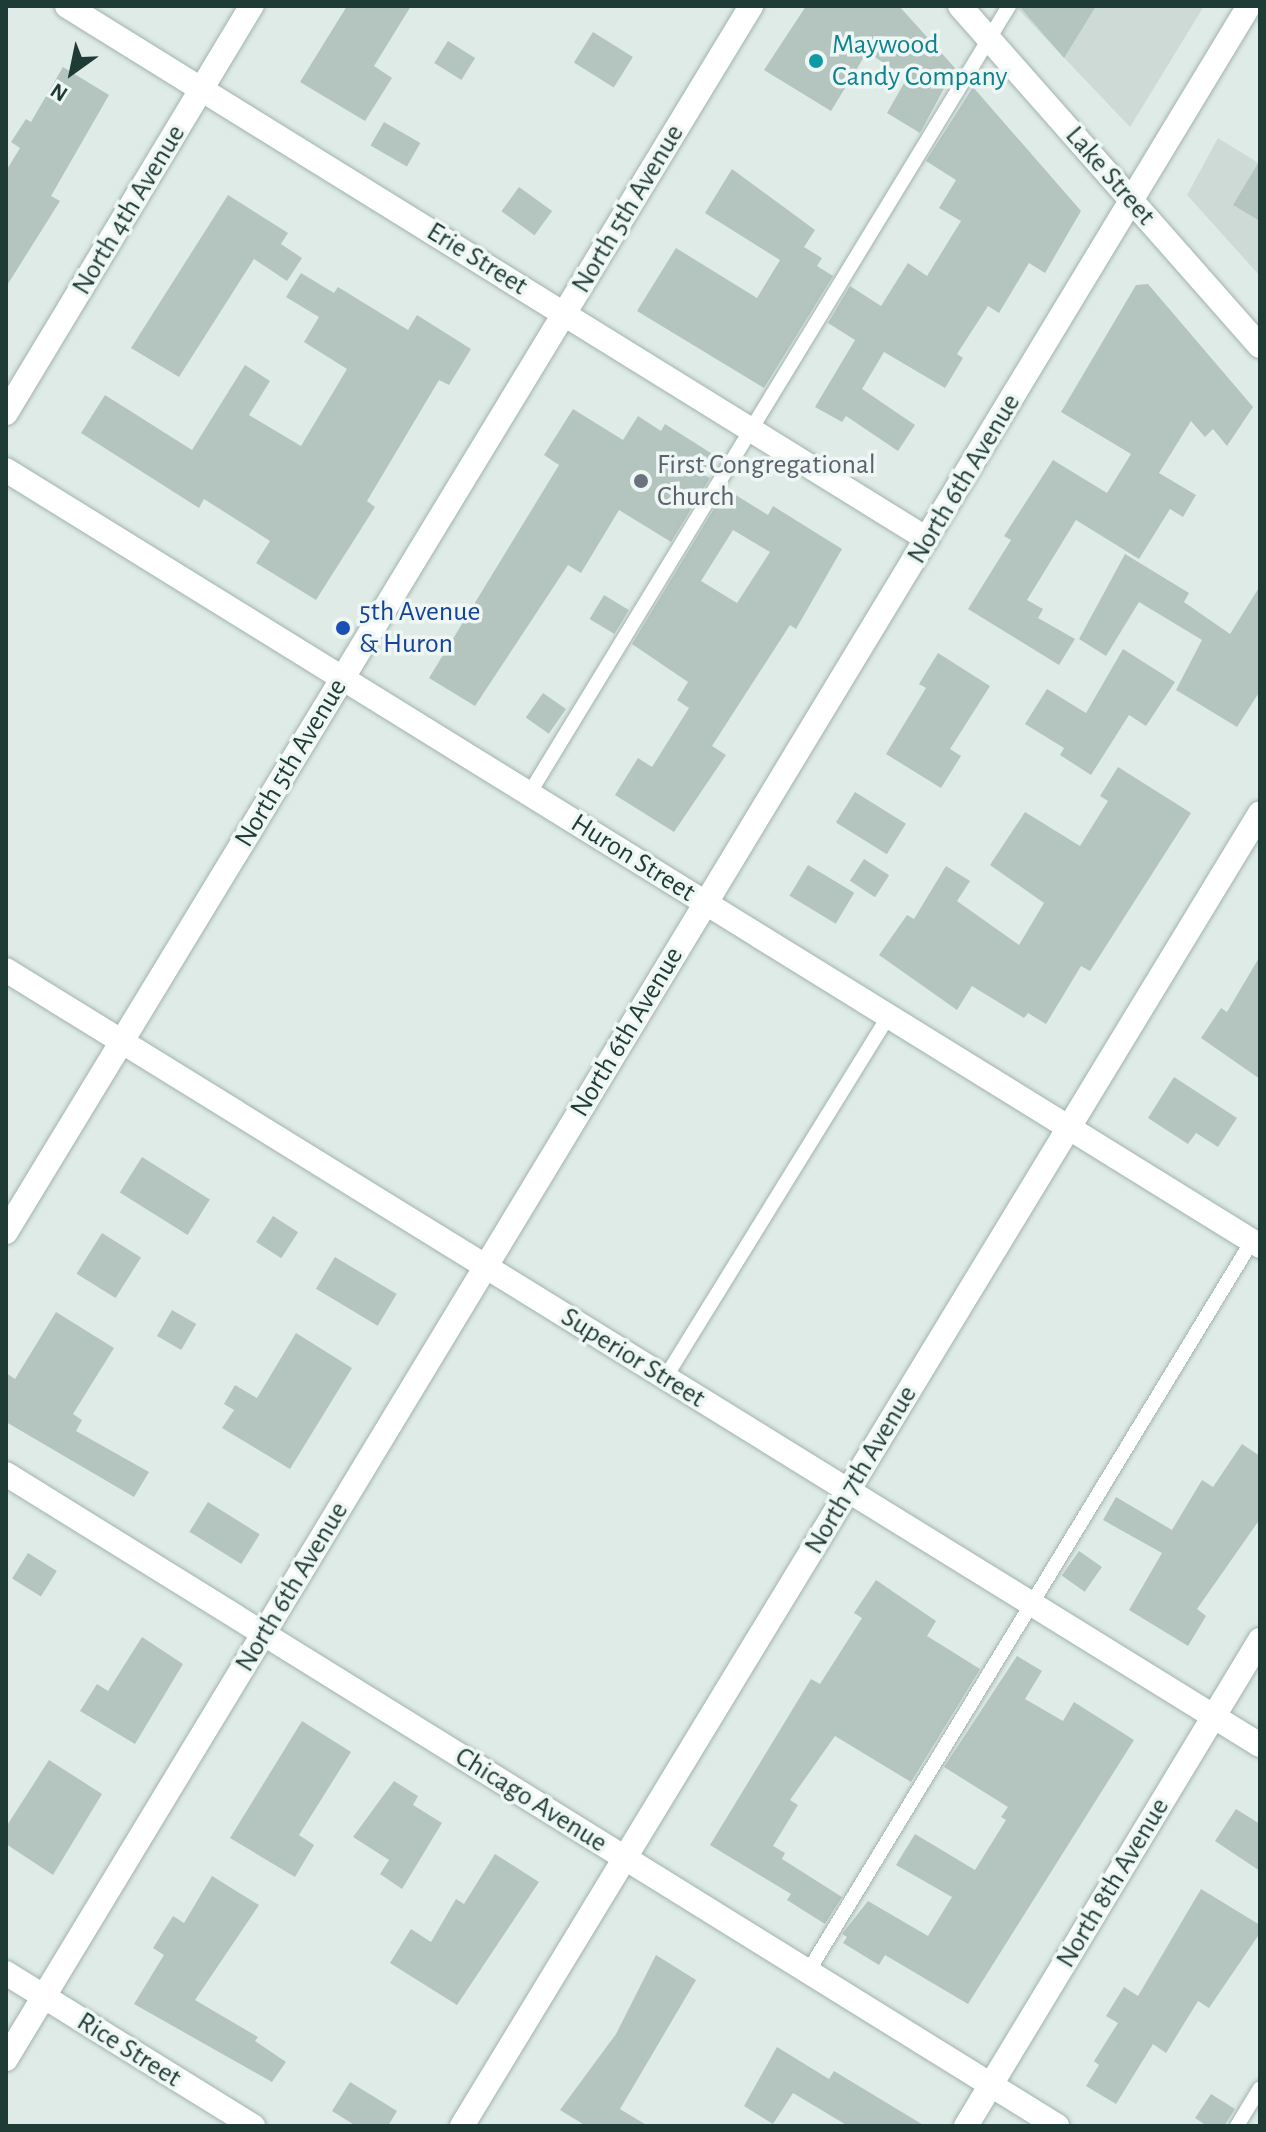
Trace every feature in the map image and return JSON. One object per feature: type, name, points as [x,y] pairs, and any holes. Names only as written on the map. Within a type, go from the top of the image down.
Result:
[{"type":"street","name":"Erie Street","points":[[67,6],[927,539]]},
{"type":"street","name":"North 4th Avenue","points":[[6,413],[252,6]]},
{"type":"street","name":"North 5th Avenue","points":[[6,1232],[751,6]]},
{"type":"street","name":"Lake Street","points":[[960,6],[1260,346]]},
{"type":"street","name":"North 6th Avenue","points":[[6,2059],[1249,6]]},
{"type":"street","name":"Huron Street","points":[[6,470],[1256,1243]]},
{"type":"street","name":"North 7th Avenue","points":[[462,2126],[1260,813]]},
{"type":"street","name":"Superior Street","points":[[6,970],[1260,1745]]},
{"type":"street","name":"Chicago Avenue","points":[[6,1474],[1057,2126]]},
{"type":"street","name":"North 8th Avenue","points":[[966,2126],[1260,1640]]},
{"type":"street","name":"Rice Street","points":[[6,1973],[253,2126]]},
{"type":"lane","points":[[529,794],[1009,6]]},
{"type":"lane","points":[[665,1378],[889,1016]]},
{"type":"lane","points":[[809,1970],[1256,1243]]},
{"type":"lane","points":[[1237,2126],[1260,2088]]},
{"type":"shaded area","points":[[1015,6],[1204,6],[1130,127]]},
{"type":"shaded area","points":[[1218,138],[1260,164],[1260,276],[1187,195]]},
{"type":"building","points":[[347,6],[411,6],[374,66],[392,78],[365,121],[300,82]]},
{"type":"building","points":[[806,6],[899,6],[955,68],[920,133],[887,113],[907,78],[867,52],[831,111],[764,70]]},
{"type":"building","points":[[1019,6],[1096,6],[1064,58]]},
{"type":"building","points":[[593,32],[633,57],[614,87],[574,63]]},
{"type":"building","points":[[448,41],[475,58],[461,80],[434,63]]},
{"type":"building","points":[[63,67],[109,95],[51,196],[60,201],[6,287],[6,171],[20,148],[11,142],[26,119],[31,122]]},
{"type":"building","points":[[973,87],[1081,211],[1045,273],[1029,263],[999,313],[988,306],[957,354],[963,358],[945,388],[884,352],[862,389],[915,425],[898,451],[846,416],[842,422],[815,407],[855,340],[828,323],[850,286],[881,306],[908,263],[927,276],[961,221],[939,208],[956,180],[926,161]]},
{"type":"building","points":[[384,122],[420,143],[407,166],[370,145]]},
{"type":"building","points":[[1260,160],[1260,221],[1233,205]]},
{"type":"building","points":[[732,169],[815,230],[804,247],[822,258],[817,266],[833,276],[764,388],[637,311],[676,248],[757,298],[780,260],[705,213]]},
{"type":"building","points":[[519,187],[552,211],[535,235],[501,211]]},
{"type":"building","points":[[228,195],[288,233],[281,244],[302,258],[287,281],[254,259],[179,377],[131,348]]},
{"type":"building","points":[[301,273],[334,293],[338,287],[408,330],[417,315],[471,349],[449,385],[439,380],[367,501],[375,507],[316,600],[256,563],[270,541],[204,499],[199,508],[81,433],[105,395],[192,450],[245,365],[270,381],[249,415],[301,446],[347,369],[304,342],[319,317],[286,297]]},
{"type":"building","points":[[1148,284],[1253,407],[1227,446],[1213,429],[1205,437],[1191,421],[1159,473],[1196,495],[1183,517],[1170,509],[1139,559],[1076,520],[1027,600],[1043,609],[1038,618],[1075,639],[1059,665],[968,609],[1011,540],[1004,536],[1053,460],[1107,493],[1131,454],[1061,412],[1136,285]]},
{"type":"building","points":[[573,409],[623,440],[638,416],[661,431],[665,424],[714,455],[702,474],[710,478],[671,542],[619,510],[581,573],[568,565],[475,706],[429,678],[559,465],[544,455]]},
{"type":"building","points":[[726,489],[768,515],[773,506],[842,549],[796,629],[790,625],[712,746],[726,755],[674,832],[615,795],[638,758],[652,767],[689,708],[677,700],[688,682],[632,644]],"holes":[[[733,530],[770,552],[737,603],[701,581]]]},
{"type":"building","points":[[1125,554],[1189,593],[1184,602],[1230,634],[1260,586],[1260,691],[1237,727],[1176,690],[1202,640],[1139,602],[1106,656],[1079,639]]},
{"type":"building","points":[[604,595],[629,610],[614,634],[590,619]]},
{"type":"building","points":[[1123,649],[1175,682],[1146,726],[1129,715],[1091,775],[1060,755],[1064,748],[1025,724],[1047,689],[1086,713]]},
{"type":"building","points":[[938,653],[990,686],[950,749],[961,756],[941,788],[886,754],[926,688],[919,684]]},
{"type":"building","points":[[543,693],[566,709],[549,734],[526,718]]},
{"type":"building","points":[[1118,767],[1191,813],[1090,971],[1081,966],[1046,1024],[1028,1013],[1024,1018],[972,986],[957,1010],[879,955],[907,915],[914,919],[946,866],[970,881],[957,901],[1019,945],[1044,903],[990,865],[1025,812],[1080,846],[1108,801],[1100,796]]},
{"type":"building","points":[[855,792],[906,824],[887,854],[836,823]]},
{"type":"building","points":[[864,859],[889,875],[875,897],[850,881]]},
{"type":"building","points":[[808,865],[854,893],[836,924],[789,896]]},
{"type":"building","points":[[1260,956],[1260,1079],[1201,1038],[1221,1008],[1227,1012]]},
{"type":"building","points":[[1174,1077],[1237,1118],[1218,1147],[1196,1133],[1188,1144],[1148,1118]]},
{"type":"building","points":[[142,1157],[210,1199],[188,1235],[120,1193]]},
{"type":"building","points":[[273,1216],[298,1232],[281,1258],[256,1242]]},
{"type":"building","points":[[102,1233],[141,1257],[116,1298],[77,1274]]},
{"type":"building","points":[[335,1257],[397,1294],[378,1326],[316,1289]]},
{"type":"building","points":[[172,1310],[196,1324],[181,1350],[157,1336]]},
{"type":"building","points":[[56,1312],[114,1348],[73,1414],[82,1420],[76,1431],[149,1472],[134,1497],[6,1422],[6,1373],[15,1379]]},
{"type":"building","points":[[296,1333],[352,1368],[290,1469],[222,1428],[234,1410],[224,1404],[235,1385],[257,1398]]},
{"type":"building","points":[[1242,1444],[1260,1456],[1260,1519],[1197,1609],[1206,1616],[1188,1646],[1129,1610],[1162,1553],[1103,1520],[1116,1497],[1172,1530],[1202,1480],[1213,1487]]},
{"type":"building","points":[[208,1502],[260,1534],[241,1564],[189,1532]]},
{"type":"building","points":[[1079,1551],[1102,1567],[1085,1592],[1062,1576]]},
{"type":"building","points":[[28,1553],[57,1571],[41,1596],[12,1578]]},
{"type":"building","points":[[876,1580],[936,1621],[927,1636],[980,1669],[911,1782],[835,1736],[790,1800],[798,1805],[773,1846],[785,1853],[782,1859],[842,1897],[825,1924],[787,1900],[791,1894],[710,1845],[811,1679],[820,1684],[862,1618],[854,1613]]},
{"type":"building","points":[[142,1637],[183,1664],[135,1744],[80,1711],[97,1684],[108,1691]]},
{"type":"building","points":[[1017,1656],[1042,1671],[1025,1699],[1063,1721],[1074,1702],[1134,1740],[968,2004],[885,1955],[879,1965],[843,1943],[847,1937],[842,1934],[868,1901],[928,1936],[952,1897],[896,1865],[915,1834],[975,1870],[1006,1820],[1001,1817],[1008,1807],[944,1767]]},
{"type":"building","points":[[302,1721],[351,1752],[299,1835],[314,1845],[295,1877],[230,1838]]},
{"type":"building","points":[[49,1760],[102,1794],[53,1875],[6,1844],[6,1827]]},
{"type":"building","points":[[394,1781],[418,1796],[413,1805],[442,1823],[402,1889],[380,1874],[389,1860],[353,1837]]},
{"type":"building","points":[[1236,1809],[1260,1824],[1260,1871],[1215,1841]]},
{"type":"building","points":[[495,1854],[539,1882],[457,2005],[390,1963],[411,1929],[431,1942],[456,1899],[464,1904]]},
{"type":"building","points":[[212,1876],[259,1905],[195,2000],[258,2037],[255,2041],[286,2062],[272,2082],[134,2004],[164,1955],[153,1948],[173,1916],[184,1923]]},
{"type":"building","points":[[1201,1889],[1260,1925],[1260,1933],[1209,2008],[1198,2001],[1166,2053],[1153,2044],[1116,2104],[1086,2086],[1099,2065],[1094,2061],[1118,2023],[1106,2016],[1124,1987],[1138,1996]]},
{"type":"building","points":[[656,1955],[696,1980],[620,2109],[648,2126],[586,2126],[560,2110],[616,2034]]},
{"type":"building","points":[[777,2047],[829,2079],[834,2071],[925,2126],[848,2126],[793,2093],[773,2124],[744,2106]]},
{"type":"building","points":[[350,2082],[397,2111],[388,2126],[356,2126],[332,2111]]},
{"type":"building","points":[[1211,2094],[1235,2109],[1224,2126],[1207,2126],[1195,2118]]},
{"type":"place","name":"Maywood Candy Company","points":[[816,61]]},
{"type":"place","name":"First Congregational Church","points":[[641,481]]},
{"type":"place","name":"5th Avenue & Huron","points":[[343,628]]}]
